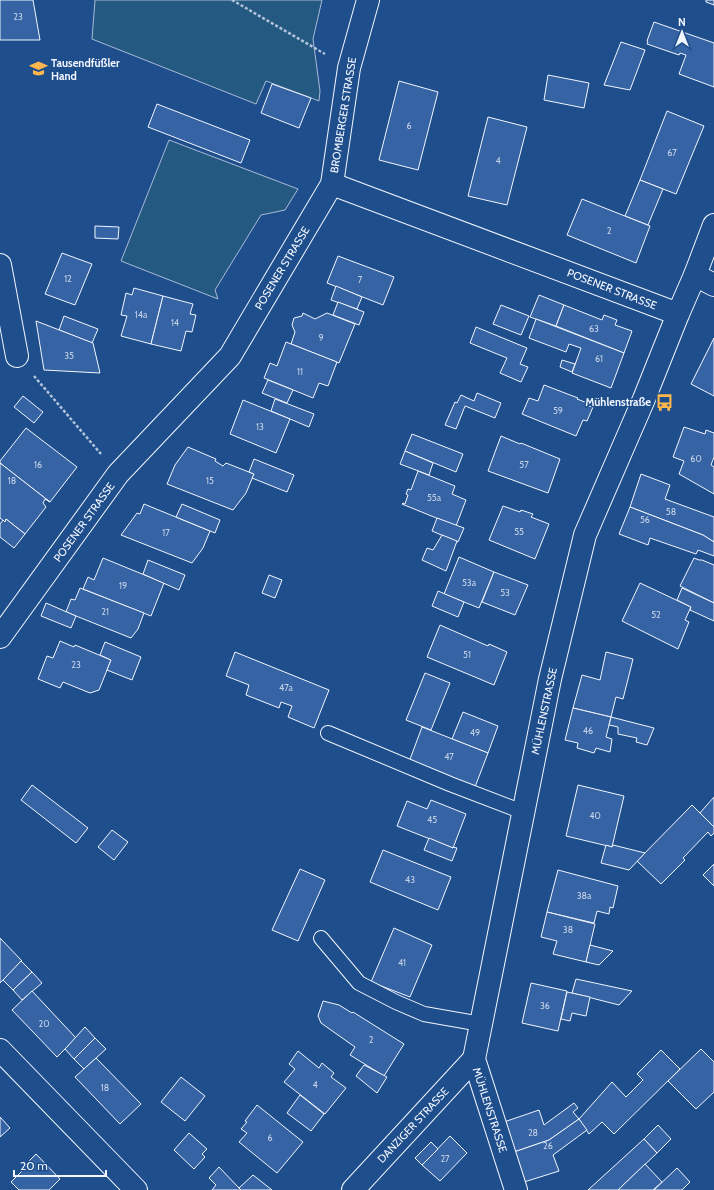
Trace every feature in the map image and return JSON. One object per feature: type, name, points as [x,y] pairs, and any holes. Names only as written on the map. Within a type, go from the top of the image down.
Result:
[{"type":"street","name":"BROMBERGER STRASSE","points":[[332,184],[349,68],[368,0]]},
{"type":"street","name":"POSENER STRASSE","points":[[0,637],[118,474],[230,356],[332,184],[678,314]]},
{"type":"street","name":"MÜHLENSTRASSE","points":[[516,1190],[474,1059],[550,679],[585,535],[644,399],[678,314],[705,280],[714,225]]},
{"type":"street","points":[[0,265],[17,356]]},
{"type":"street","points":[[0,1050],[136,1190]]},
{"type":"street","name":"DANZIGER STRASSE","points":[[353,1190],[474,1059]]},
{"type":"lane","points":[[328,733],[450,784],[523,812]]},
{"type":"lane","points":[[321,938],[359,983],[396,1002],[424,1014],[481,1024]]},
{"type":"path","points":[[232,0],[349,68]]},
{"type":"path","points":[[17,356],[118,474]]},
{"type":"shaded area","points":[[95,0],[322,0],[313,39],[320,91],[319,101],[266,81],[256,104],[92,39]]},
{"type":"shaded area","points":[[169,140],[298,189],[285,210],[261,215],[215,290],[218,299],[121,261]]},
{"type":"building","points":[[0,0],[33,0],[40,40],[0,40]]},
{"type":"building","points":[[706,0],[714,0],[714,5],[706,2]]},
{"type":"building","points":[[654,22],[714,43],[714,87],[679,74],[686,55],[680,53],[679,55],[647,44]]},
{"type":"building","points":[[621,42],[645,50],[630,90],[604,85]]},
{"type":"building","points":[[548,75],[589,83],[584,108],[544,100]]},
{"type":"building","points":[[399,81],[438,92],[418,170],[379,160]]},
{"type":"building","points":[[272,84],[311,98],[299,128],[261,113]]},
{"type":"building","points":[[157,104],[250,140],[241,163],[148,127]]},
{"type":"building","points":[[667,111],[704,126],[676,194],[640,180]]},
{"type":"building","points":[[488,117],[527,127],[507,205],[468,196]]},
{"type":"building","points":[[640,180],[663,189],[648,225],[625,216]]},
{"type":"building","points":[[582,199],[650,226],[636,263],[567,235]]},
{"type":"building","points":[[95,226],[119,227],[118,239],[95,238]]},
{"type":"building","points":[[62,253],[92,264],[75,305],[45,294]]},
{"type":"building","points":[[338,256],[394,277],[383,305],[327,283]]},
{"type":"building","points":[[336,286],[362,297],[357,309],[331,300]]},
{"type":"building","points":[[134,288],[163,296],[151,344],[121,336],[127,316],[121,315],[126,293],[132,295]]},
{"type":"building","points":[[539,295],[564,305],[556,326],[530,317]]},
{"type":"building","points":[[163,296],[193,304],[190,314],[196,315],[192,332],[186,331],[181,351],[151,344]]},
{"type":"building","points":[[338,302],[364,312],[359,325],[333,315]]},
{"type":"building","points":[[501,305],[529,316],[521,335],[493,324]]},
{"type":"building","points":[[564,305],[602,320],[604,315],[617,320],[615,325],[632,331],[624,353],[556,326]]},
{"type":"building","points":[[303,313],[315,319],[327,313],[355,324],[339,363],[291,344],[295,332],[292,325],[294,318],[302,316]]},
{"type":"building","points":[[64,316],[98,329],[92,343],[59,330]]},
{"type":"building","points":[[536,319],[624,353],[611,388],[572,373],[581,348],[569,344],[566,352],[529,338]]},
{"type":"building","points":[[36,321],[93,343],[100,373],[44,370]]},
{"type":"building","points":[[476,327],[527,348],[520,364],[528,367],[521,382],[500,373],[507,358],[470,343]]},
{"type":"building","points":[[714,338],[714,396],[691,384]]},
{"type":"building","points":[[286,342],[337,362],[328,386],[319,383],[313,398],[264,378],[270,363],[277,366]]},
{"type":"building","points":[[562,360],[575,364],[572,372],[560,367]]},
{"type":"building","points":[[268,380],[293,390],[287,403],[262,393]]},
{"type":"building","points":[[544,385],[578,398],[577,399],[590,404],[589,406],[593,407],[587,421],[583,420],[576,436],[522,414],[529,398],[538,401]]},
{"type":"building","points":[[477,393],[501,403],[495,418],[465,406],[456,429],[445,425],[455,402],[457,403],[461,395],[474,401]]},
{"type":"building","points":[[23,396],[43,412],[34,423],[14,407]]},
{"type":"building","points":[[275,399],[314,414],[309,427],[271,411]]},
{"type":"building","points":[[243,400],[290,419],[276,453],[230,434]]},
{"type":"building","points":[[684,427],[705,434],[706,430],[714,433],[714,457],[711,465],[714,467],[714,494],[679,474],[684,461],[673,457]]},
{"type":"building","points":[[26,428],[77,467],[50,502],[0,463]]},
{"type":"building","points":[[412,434],[463,454],[456,472],[405,451]]},
{"type":"building","points":[[501,436],[560,459],[548,493],[488,471]]},
{"type":"building","points":[[188,447],[216,459],[215,461],[223,466],[226,463],[254,474],[246,493],[233,510],[167,484],[175,465]]},
{"type":"building","points":[[405,451],[433,463],[429,475],[400,464]]},
{"type":"building","points":[[254,459],[294,475],[287,492],[252,478],[254,474],[249,472]]},
{"type":"building","points":[[0,463],[50,502],[45,499],[43,503],[46,507],[25,534],[6,519],[5,522],[0,518]]},
{"type":"building","points":[[418,471],[455,486],[452,494],[466,500],[456,526],[402,504],[405,504],[408,495],[406,494],[408,489],[411,490]]},
{"type":"building","points":[[641,474],[670,485],[665,499],[714,517],[714,542],[703,535],[630,507]]},
{"type":"building","points":[[144,504],[210,531],[203,548],[192,563],[121,535],[137,513],[140,514]]},
{"type":"building","points":[[182,504],[220,520],[215,533],[176,517]]},
{"type":"building","points":[[503,506],[520,512],[521,510],[533,514],[531,517],[549,524],[535,559],[489,540]]},
{"type":"building","points":[[630,507],[703,535],[714,542],[714,556],[698,550],[696,554],[650,538],[648,545],[619,534]]},
{"type":"building","points":[[437,518],[464,528],[458,542],[432,531]]},
{"type":"building","points":[[6,519],[25,534],[14,548],[0,537],[0,524],[3,520],[5,522]]},
{"type":"building","points":[[442,535],[457,541],[446,571],[422,560],[427,548],[433,550]]},
{"type":"building","points":[[459,557],[494,572],[479,608],[444,594]]},
{"type":"building","points":[[103,558],[164,583],[151,616],[83,589],[88,577],[94,580]]},
{"type":"building","points":[[694,558],[714,565],[714,603],[680,586]]},
{"type":"building","points":[[148,560],[185,575],[179,590],[143,574]]},
{"type":"building","points":[[494,572],[528,585],[515,615],[482,602]]},
{"type":"building","points":[[269,575],[282,580],[275,598],[262,593]]},
{"type":"building","points":[[640,583],[691,607],[685,620],[689,622],[678,649],[622,621]]},
{"type":"building","points":[[80,588],[144,613],[138,629],[131,638],[66,612],[71,599],[75,600]]},
{"type":"building","points":[[682,588],[714,603],[714,621],[690,610],[691,607],[677,600]]},
{"type":"building","points":[[438,591],[464,602],[458,617],[432,606]]},
{"type":"building","points":[[46,603],[76,616],[71,628],[41,616]]},
{"type":"building","points":[[440,625],[488,646],[489,644],[507,652],[494,685],[427,657]]},
{"type":"building","points":[[60,641],[74,647],[75,645],[111,660],[99,690],[90,693],[63,682],[60,688],[38,679],[47,656],[53,658]]},
{"type":"building","points":[[105,642],[141,657],[132,680],[107,670],[111,660],[100,655]]},
{"type":"building","points":[[235,652],[329,690],[314,728],[288,717],[292,706],[281,702],[279,708],[246,695],[249,685],[226,676]]},
{"type":"building","points":[[606,652],[633,659],[623,699],[616,697],[611,717],[573,708],[582,675],[600,680]]},
{"type":"building","points":[[425,673],[450,683],[431,730],[406,720]]},
{"type":"building","points":[[573,708],[611,717],[606,737],[612,739],[610,752],[596,748],[594,753],[577,748],[578,743],[565,740]]},
{"type":"building","points":[[463,712],[498,726],[488,753],[452,739]]},
{"type":"building","points":[[611,717],[654,728],[647,745],[636,742],[637,738],[618,734],[618,727],[609,725]]},
{"type":"building","points":[[422,727],[488,753],[475,787],[409,762]]},
{"type":"building","points":[[32,785],[88,828],[76,843],[21,800]]},
{"type":"building","points":[[578,785],[624,796],[612,847],[566,836]]},
{"type":"building","points":[[714,797],[714,827],[699,814]]},
{"type":"building","points":[[431,800],[466,814],[453,848],[397,826],[407,801],[427,809]]},
{"type":"building","points":[[692,805],[714,827],[714,833],[711,836],[708,832],[683,858],[685,860],[661,884],[637,861]]},
{"type":"building","points":[[112,830],[128,842],[114,860],[98,847]]},
{"type":"building","points":[[429,838],[453,848],[457,848],[452,861],[424,850]]},
{"type":"building","points":[[606,845],[612,847],[613,845],[645,853],[629,870],[601,863]]},
{"type":"building","points":[[383,850],[451,877],[438,910],[370,882]]},
{"type":"building","points":[[714,864],[714,886],[703,875]]},
{"type":"building","points":[[300,869],[325,880],[298,941],[272,930]]},
{"type":"building","points":[[558,870],[618,886],[613,908],[610,907],[609,914],[597,911],[594,923],[547,912]]},
{"type":"building","points":[[547,912],[595,924],[586,962],[553,954],[557,941],[541,937]]},
{"type":"building","points":[[394,928],[432,945],[410,997],[371,982]]},
{"type":"building","points":[[0,938],[22,961],[0,983]]},
{"type":"building","points":[[590,945],[613,951],[599,965],[586,962]]},
{"type":"building","points":[[21,961],[32,972],[13,990],[3,980]]},
{"type":"building","points":[[32,972],[42,983],[22,1000],[13,990]]},
{"type":"building","points":[[576,979],[632,991],[619,1005],[572,993]]},
{"type":"building","points":[[531,983],[567,991],[558,1031],[522,1023]]},
{"type":"building","points":[[32,991],[76,1038],[57,1057],[12,1010]]},
{"type":"building","points":[[567,992],[590,997],[586,1016],[572,1013],[570,1021],[561,1019]]},
{"type":"building","points":[[323,1001],[339,1005],[352,1013],[353,1012],[404,1044],[384,1076],[350,1055],[355,1047],[321,1023],[318,1016]]},
{"type":"building","points":[[85,1027],[95,1038],[74,1059],[65,1049]]},
{"type":"building","points":[[95,1038],[106,1049],[84,1069],[74,1059]]},
{"type":"building","points":[[701,1049],[714,1062],[714,1092],[696,1109],[668,1081]]},
{"type":"building","points":[[661,1050],[680,1069],[614,1134],[602,1122],[589,1134],[579,1119],[612,1082],[626,1097],[643,1080],[637,1074]]},
{"type":"building","points":[[298,1051],[319,1068],[322,1063],[334,1073],[331,1077],[346,1088],[325,1114],[284,1082],[295,1069],[289,1064]]},
{"type":"building","points":[[96,1058],[141,1104],[120,1124],[75,1077]]},
{"type":"building","points":[[364,1065],[387,1077],[377,1093],[356,1076]]},
{"type":"building","points":[[181,1077],[205,1096],[185,1121],[161,1102]]},
{"type":"building","points":[[300,1095],[324,1114],[311,1131],[287,1113]]},
{"type":"building","points":[[574,1103],[578,1108],[573,1112],[579,1119],[549,1140],[514,1152],[504,1122],[539,1110],[544,1125]]},
{"type":"building","points":[[257,1105],[303,1142],[277,1173],[239,1142],[247,1133],[241,1129]]},
{"type":"building","points":[[0,1117],[10,1128],[0,1137]]},
{"type":"building","points":[[579,1119],[587,1130],[553,1155],[559,1171],[524,1182],[514,1152],[549,1140]]},
{"type":"building","points":[[658,1125],[671,1139],[657,1153],[644,1139]]},
{"type":"building","points":[[189,1133],[207,1149],[202,1154],[205,1157],[194,1169],[174,1150]]},
{"type":"building","points":[[450,1136],[467,1153],[440,1181],[422,1165]]},
{"type":"building","points":[[644,1139],[657,1153],[618,1190],[588,1190]]},
{"type":"building","points":[[431,1142],[438,1149],[422,1165],[415,1158]]},
{"type":"building","points":[[36,1154],[60,1179],[49,1190],[19,1190],[11,1182]]},
{"type":"building","points":[[645,1164],[662,1182],[653,1190],[618,1190]]},
{"type":"building","points":[[219,1167],[241,1190],[212,1190],[216,1185],[209,1178]]},
{"type":"building","points":[[677,1168],[690,1182],[682,1190],[654,1190]]},
{"type":"building","points":[[253,1175],[272,1190],[241,1190],[239,1188]]},
{"type":"place","name":"Tausendfüßler Hand","points":[[38,69]]},
{"type":"place","name":"Mühlenstraße","points":[[664,402]]}]
